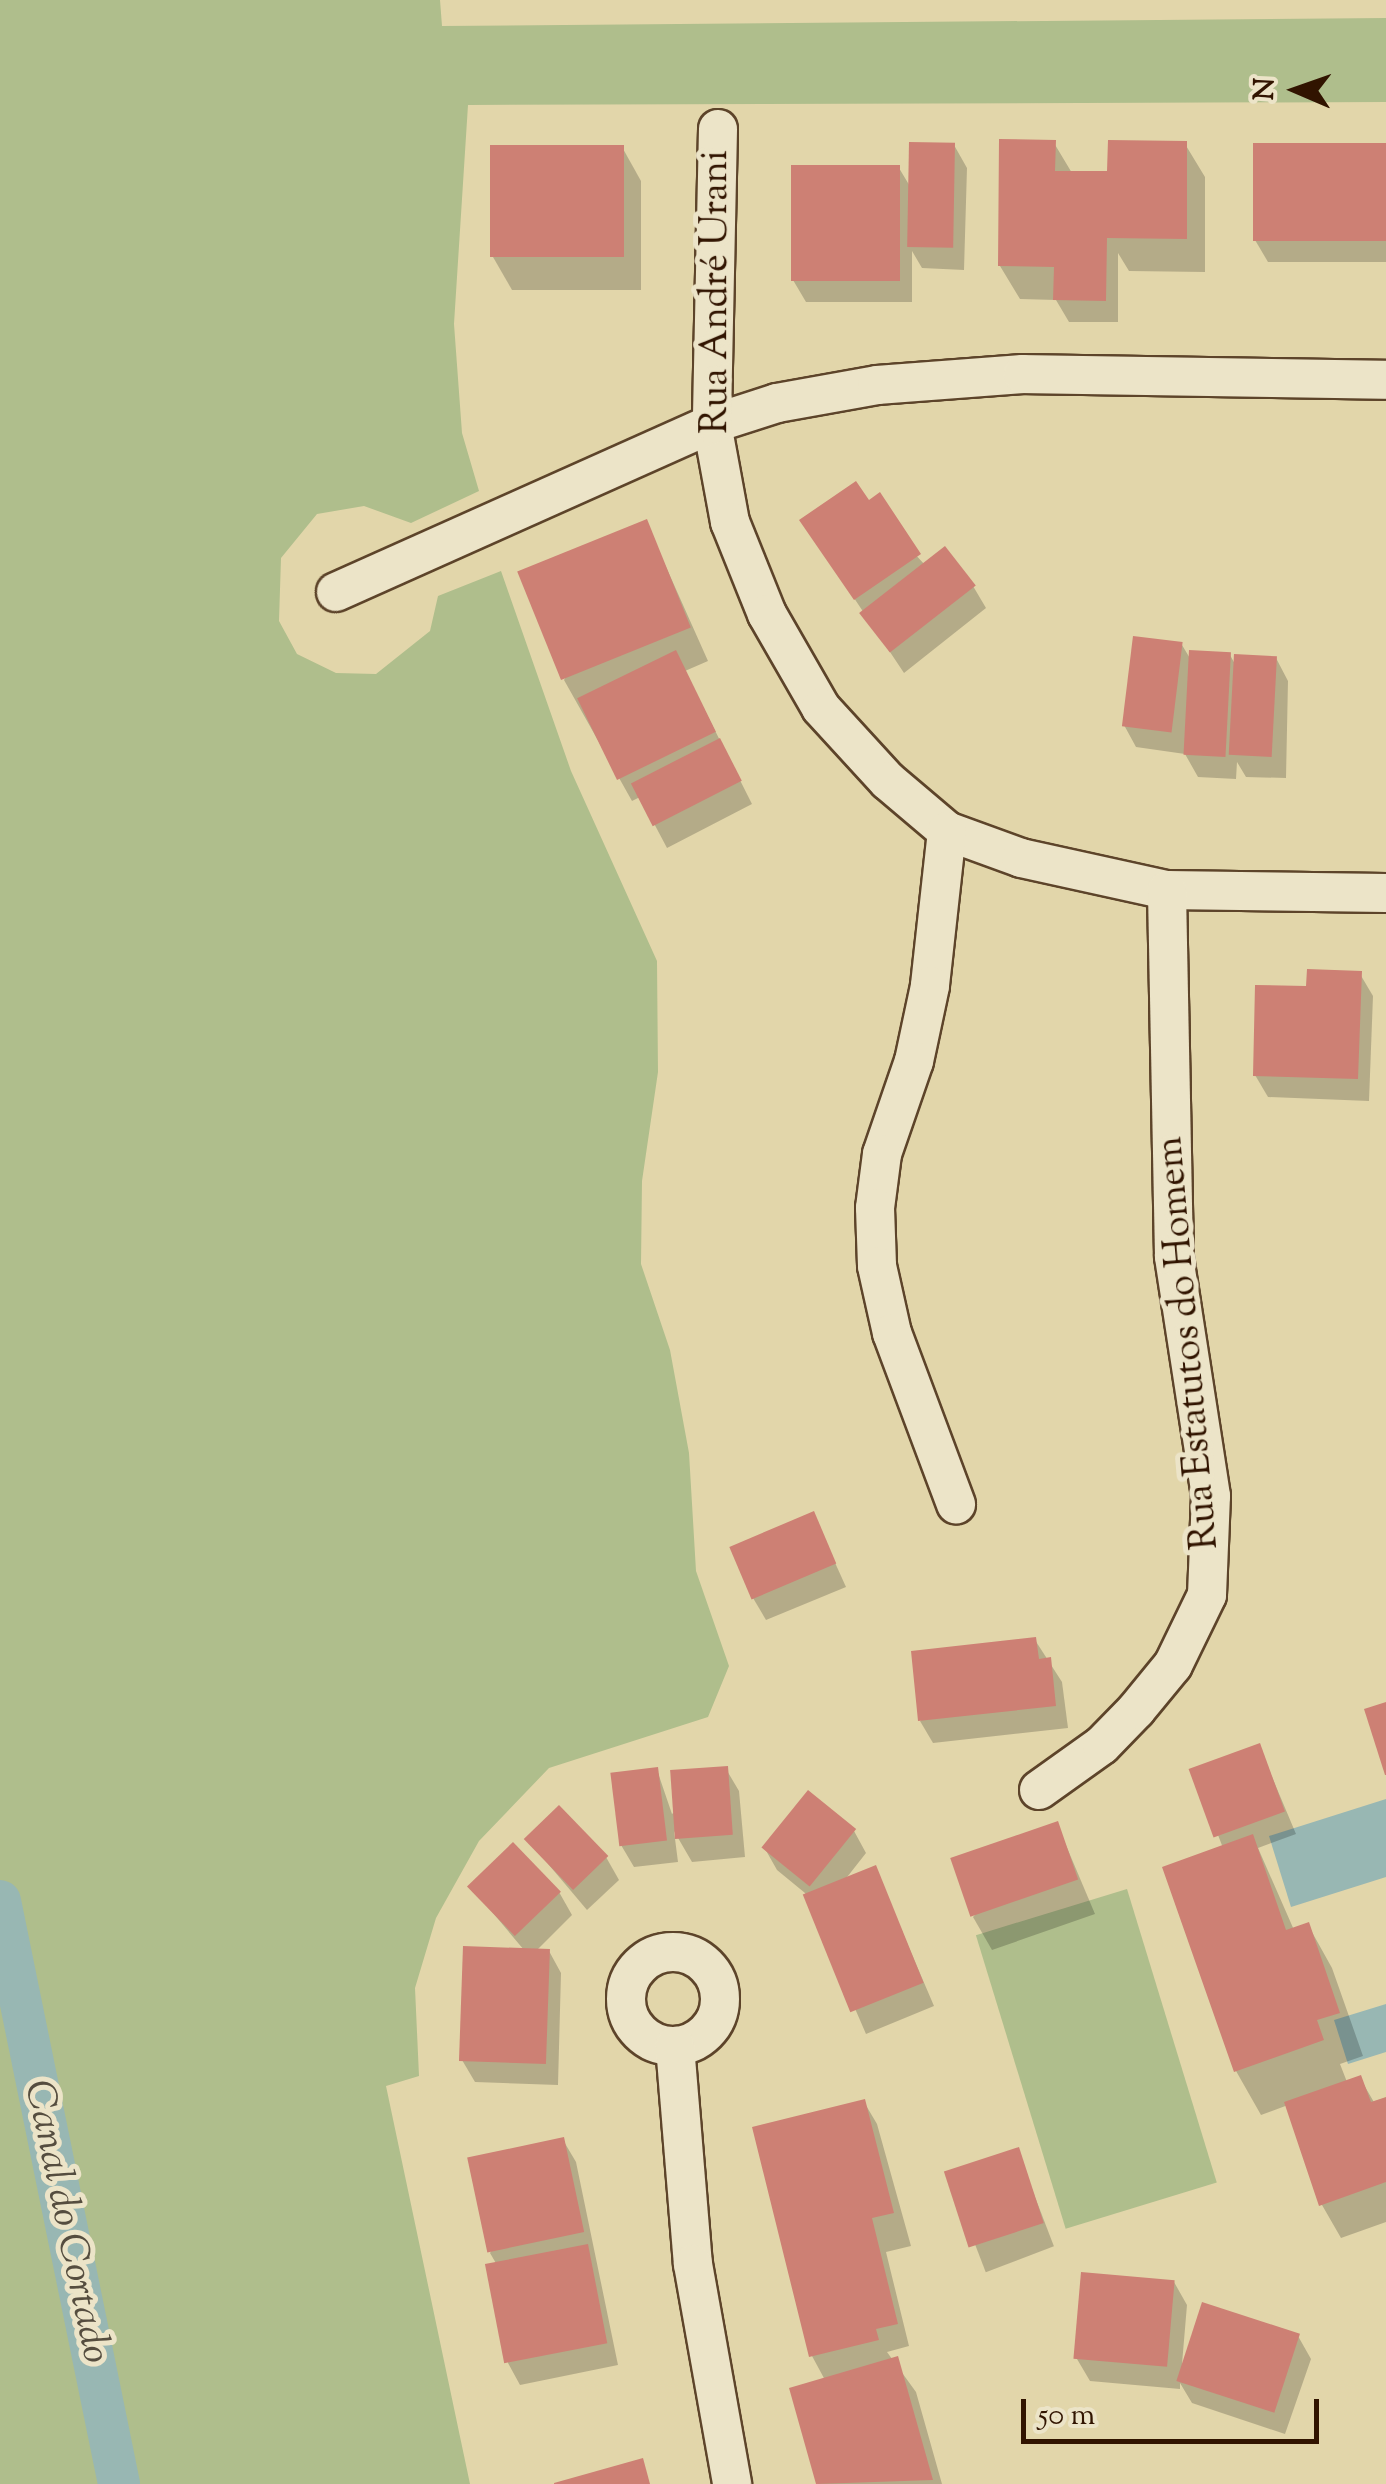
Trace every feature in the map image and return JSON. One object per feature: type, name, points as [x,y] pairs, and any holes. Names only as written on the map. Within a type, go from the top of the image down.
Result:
[{"type":"street","name":"Rua André Urani","points":[[718,129],[712,424],[730,522],[768,614],[821,708],[888,782],[947,831],[1068,872],[1167,890],[1386,893]]},
{"type":"street","points":[[336,592],[712,424],[777,403],[877,385],[1023,374],[1386,380]]},
{"type":"street","points":[[947,831],[930,986],[914,1061],[882,1154],[875,1208],[877,1266],[892,1334],[956,1504]]},
{"type":"street","name":"Rua Estatutos do Homem","points":[[1039,1790],[1102,1745],[1136,1710],[1172,1665],[1207,1595],[1212,1496],[1174,1256],[1167,890]]},
{"type":"street","points":[[675,2046],[693,2264],[732,2484]]},
{"type":"green space","points":[[0,0],[440,0],[442,26],[1386,18],[1386,102],[468,105],[454,324],[462,433],[479,491],[411,523],[364,506],[317,514],[281,558],[279,621],[297,654],[336,673],[376,674],[430,631],[438,596],[501,571],[571,771],[657,961],[658,1072],[642,1181],[641,1264],[670,1350],[689,1453],[696,1571],[729,1666],[708,1717],[549,1768],[479,1841],[436,1918],[415,1988],[419,2076],[386,2086],[470,2484],[0,2484]]},
{"type":"green space","points":[[1127,1889],[1217,2183],[1066,2229],[976,1935]]},
{"type":"water","points":[[1386,1799],[1386,1877],[1291,1907],[1269,1836]]},
{"type":"water","points":[[1386,2004],[1386,2052],[1348,2064],[1334,2020]]},
{"type":"building","points":[[999,139],[1056,140],[1055,171],[1107,171],[1108,140],[1187,141],[1187,239],[1107,238],[1106,301],[1053,300],[1054,267],[998,266]]},
{"type":"building","points":[[909,142],[955,143],[953,248],[907,247]]},
{"type":"building","points":[[1253,143],[1386,143],[1386,241],[1253,241]]},
{"type":"building","points":[[490,145],[624,145],[624,257],[490,257]]},
{"type":"building","points":[[791,165],[900,165],[900,281],[791,281]]},
{"type":"building","points":[[856,481],[869,500],[880,492],[921,554],[854,600],[799,520]]},
{"type":"building","points":[[647,519],[691,627],[561,680],[517,571]]},
{"type":"building","points":[[945,546],[976,585],[890,653],[859,613]]},
{"type":"building","points":[[1133,636],[1183,642],[1172,732],[1122,726]]},
{"type":"building","points":[[676,650],[716,732],[617,780],[577,698]]},
{"type":"building","points":[[1189,650],[1231,652],[1225,757],[1184,755]]},
{"type":"building","points":[[1234,654],[1277,656],[1272,757],[1229,755]]},
{"type":"building","points":[[720,738],[742,781],[653,826],[631,783]]},
{"type":"building","points":[[1307,969],[1362,971],[1358,1079],[1253,1076],[1255,985],[1306,986]]},
{"type":"building","points":[[814,1511],[836,1563],[752,1599],[729,1547]]},
{"type":"building","points":[[1036,1637],[1039,1659],[1051,1657],[1056,1706],[918,1721],[911,1651]]},
{"type":"building","points":[[1386,1702],[1386,1775],[1385,1775],[1364,1709]]},
{"type":"building","points":[[1260,1743],[1285,1812],[1214,1838],[1189,1769]]},
{"type":"building","points":[[728,1766],[733,1835],[675,1839],[670,1770]]},
{"type":"building","points":[[658,1767],[667,1840],[619,1846],[610,1773]]},
{"type":"building","points":[[808,1790],[856,1829],[810,1887],[761,1848]]},
{"type":"building","points":[[559,1805],[608,1856],[573,1890],[524,1839]]},
{"type":"building","points":[[1058,1821],[1078,1880],[970,1917],[950,1858]]},
{"type":"building","points":[[1253,1834],[1286,1930],[1309,1922],[1340,2013],[1317,2020],[1324,2040],[1234,2072],[1162,1867]]},
{"type":"building","points":[[513,1842],[561,1892],[515,1936],[467,1886]]},
{"type":"building","points":[[876,1865],[924,1983],[850,2012],[803,1895]]},
{"type":"building","points":[[463,1946],[550,1949],[546,2064],[459,2061]]},
{"type":"building","points":[[1361,2075],[1371,2102],[1386,2097],[1386,2182],[1319,2206],[1284,2102]]},
{"type":"building","points":[[865,2099],[894,2213],[872,2218],[898,2324],[876,2329],[879,2340],[809,2357],[752,2127]]},
{"type":"building","points":[[564,2137],[584,2232],[487,2252],[467,2158]]},
{"type":"building","points":[[1019,2147],[1044,2223],[969,2247],[944,2171]]},
{"type":"building","points":[[588,2244],[607,2343],[504,2363],[485,2264]]},
{"type":"building","points":[[1081,2272],[1175,2280],[1167,2367],[1073,2359]]},
{"type":"building","points":[[1202,2302],[1300,2334],[1274,2413],[1176,2381]]},
{"type":"building","points":[[898,2356],[933,2480],[816,2484],[789,2388]]},
{"type":"building","points":[[643,2458],[650,2484],[554,2484],[554,2483]]},
{"type":"waterway","name":"Canal do Cortado","points":[[0,1901],[119,2484]]}]
